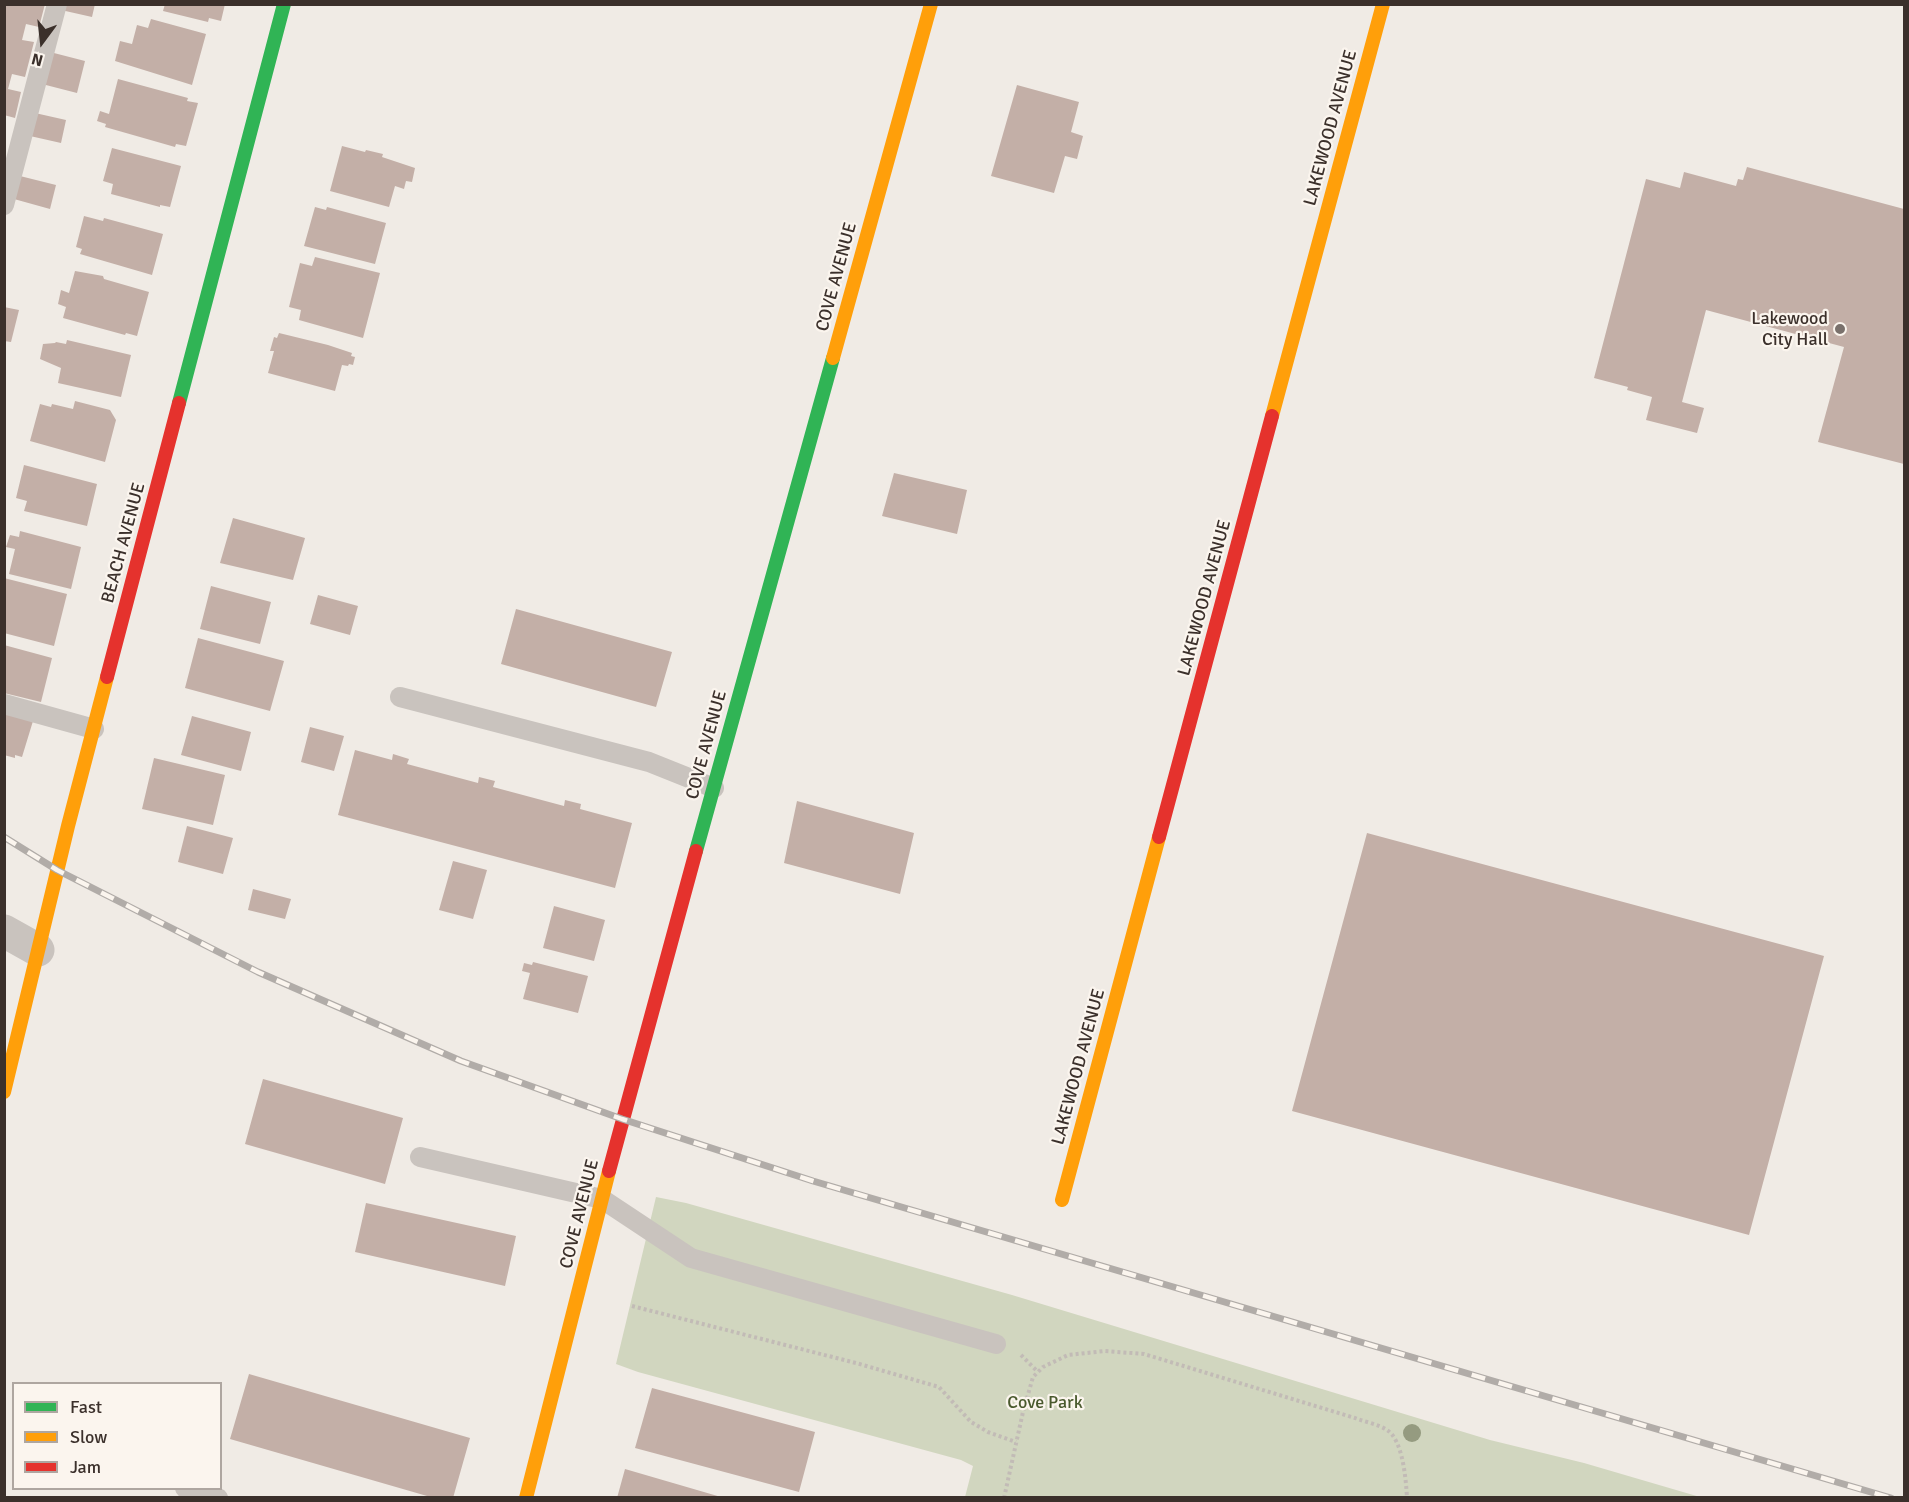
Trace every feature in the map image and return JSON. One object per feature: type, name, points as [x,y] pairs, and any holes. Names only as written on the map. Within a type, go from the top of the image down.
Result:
[{"type":"street","name":"BEACH AVENUE","points":[[4,1092],[94,729],[284,4]]},
{"type":"street","name":"COVE AVENUE","points":[[526,1497],[602,1199],[931,4]]},
{"type":"street","name":"LAKEWOOD AVENUE","points":[[1062,1200],[1383,4]]},
{"type":"street","points":[[4,931],[38,950]]},
{"type":"lane","points":[[4,205],[57,4]]},
{"type":"lane","points":[[400,697],[649,762],[714,788]]},
{"type":"lane","points":[[4,704],[94,729]]},
{"type":"lane","points":[[420,1157],[602,1199],[691,1258],[996,1344]]},
{"type":"lane","points":[[192,1490],[218,1497]]},
{"type":"path","points":[[632,1306],[856,1363],[939,1387],[971,1422],[988,1432],[1016,1442]]},
{"type":"path","points":[[1004,1497],[1033,1377],[1044,1367],[1068,1355],[1106,1350],[1144,1354],[1355,1418],[1388,1431],[1397,1444],[1406,1474],[1407,1497]]},
{"type":"green space","name":"Cove Park","points":[[656,1197],[686,1203],[1012,1295],[1490,1440],[1584,1463],[1700,1497],[965,1497],[973,1466],[961,1460],[638,1372],[616,1364]]},
{"type":"building","points":[[4,4],[45,4],[39,27],[26,24],[22,40],[34,42],[25,77],[12,74],[8,89],[21,92],[15,118],[4,115]]},
{"type":"building","points":[[62,4],[95,4],[92,17],[61,10]]},
{"type":"building","points":[[165,4],[225,4],[221,21],[209,18],[208,22],[163,11]]},
{"type":"building","points":[[151,19],[206,34],[192,85],[115,61],[120,41],[132,44],[137,25],[148,28]]},
{"type":"building","points":[[50,52],[85,61],[77,93],[42,84]]},
{"type":"building","points":[[118,79],[188,98],[187,101],[198,103],[186,146],[176,144],[175,147],[105,127],[106,124],[97,121],[100,111],[109,114]]},
{"type":"building","points":[[1017,85],[1079,102],[1071,132],[1083,136],[1077,159],[1065,156],[1054,193],[991,176]]},
{"type":"building","points":[[35,113],[66,120],[61,143],[30,136]]},
{"type":"building","points":[[342,146],[383,154],[382,157],[415,168],[412,182],[406,181],[404,189],[395,186],[389,207],[330,191]]},
{"type":"building","points":[[112,148],[181,166],[170,207],[160,205],[160,207],[111,194],[113,184],[103,181]]},
{"type":"building","name":"Lakewood City Hall","points":[[1747,167],[1904,209],[1904,464],[1818,442],[1844,347],[1706,310],[1682,402],[1704,408],[1697,433],[1646,420],[1652,397],[1627,390],[1628,387],[1594,378],[1646,179],[1680,188],[1684,172],[1736,186],[1738,179],[1743,180]]},
{"type":"building","points":[[20,176],[56,185],[50,209],[14,199]]},
{"type":"building","points":[[315,207],[326,210],[327,207],[386,223],[375,264],[304,246]]},
{"type":"building","points":[[84,216],[103,221],[104,218],[163,234],[152,275],[80,254],[82,249],[76,247]]},
{"type":"building","points":[[315,257],[380,273],[363,338],[299,320],[301,310],[289,307],[300,263],[312,266]]},
{"type":"building","points":[[75,271],[103,276],[104,279],[149,292],[137,336],[126,333],[125,335],[63,318],[66,307],[58,304],[61,290],[69,293]]},
{"type":"building","points":[[4,307],[19,310],[11,342],[4,341]]},
{"type":"building","points":[[279,333],[352,353],[351,356],[355,357],[353,365],[342,365],[335,391],[268,373],[274,351],[270,351],[274,337],[277,338]]},
{"type":"building","points":[[67,340],[131,355],[121,397],[58,383],[61,368],[40,359],[43,344],[56,342],[66,344]]},
{"type":"building","points":[[75,401],[110,410],[116,420],[105,462],[30,441],[40,404],[73,409]]},
{"type":"building","points":[[24,465],[97,484],[87,526],[24,511],[27,501],[16,498]]},
{"type":"building","points":[[894,473],[967,490],[957,534],[882,516]]},
{"type":"building","points":[[233,518],[305,538],[293,580],[220,563]]},
{"type":"building","points":[[20,531],[81,547],[71,589],[9,574],[15,549],[6,547],[10,535],[19,537]]},
{"type":"building","points":[[4,578],[67,594],[54,646],[4,633]]},
{"type":"building","points":[[211,586],[271,602],[260,644],[200,629]]},
{"type":"building","points":[[318,595],[358,606],[350,635],[310,624]]},
{"type":"building","points":[[516,609],[672,652],[656,707],[501,664]]},
{"type":"building","points":[[198,638],[284,661],[270,711],[185,688]]},
{"type":"building","points":[[4,645],[52,658],[41,702],[4,693]]},
{"type":"building","points":[[4,713],[33,721],[22,757],[4,755]]},
{"type":"building","points":[[192,716],[251,732],[241,771],[181,755]]},
{"type":"building","points":[[310,727],[344,736],[334,771],[301,762]]},
{"type":"building","points":[[355,750],[392,760],[393,754],[409,759],[407,764],[478,783],[479,777],[495,781],[493,787],[564,806],[565,800],[581,804],[580,809],[632,823],[615,888],[338,815]]},
{"type":"building","points":[[154,758],[225,775],[213,825],[142,809]]},
{"type":"building","points":[[797,801],[914,833],[900,894],[784,863]]},
{"type":"building","points":[[187,826],[233,838],[223,874],[178,862]]},
{"type":"building","points":[[1367,833],[1824,956],[1749,1235],[1292,1111]]},
{"type":"building","points":[[453,861],[487,870],[473,919],[439,910]]},
{"type":"building","points":[[253,889],[291,899],[285,919],[248,910]]},
{"type":"building","points":[[554,906],[605,920],[594,961],[543,948]]},
{"type":"building","points":[[533,962],[588,976],[578,1013],[523,999],[530,973],[522,971],[524,963],[532,965]]},
{"type":"building","points":[[263,1079],[403,1118],[385,1184],[245,1144]]},
{"type":"building","points":[[366,1203],[516,1236],[505,1286],[355,1252]]},
{"type":"building","points":[[249,1374],[470,1438],[453,1498],[434,1498],[230,1439]]},
{"type":"building","points":[[652,1388],[815,1432],[799,1492],[635,1448]]},
{"type":"building","points":[[625,1469],[721,1497],[721,1498],[617,1498]]},
{"type":"railway","points":[[4,837],[57,870],[258,972],[461,1061],[622,1119],[813,1181],[1891,1498]]},
{"type":"traffic: fast","points":[[179,403],[284,4]]},
{"type":"traffic: fast","points":[[696,851],[833,358]]},
{"type":"traffic: slow","points":[[833,358],[931,4]]},
{"type":"traffic: slow","points":[[1272,416],[1383,4]]},
{"type":"traffic: slow","points":[[4,1092],[68,826],[107,677]]},
{"type":"traffic: slow","points":[[1062,1200],[1159,837]]},
{"type":"traffic: slow","points":[[526,1498],[609,1171]]},
{"type":"traffic: jam","points":[[107,677],[179,403]]},
{"type":"traffic: jam","points":[[1159,837],[1272,416]]},
{"type":"traffic: jam","points":[[609,1171],[696,851]]},
{"type":"place","name":"Lakewood City Hall","points":[[1840,329]]}]
